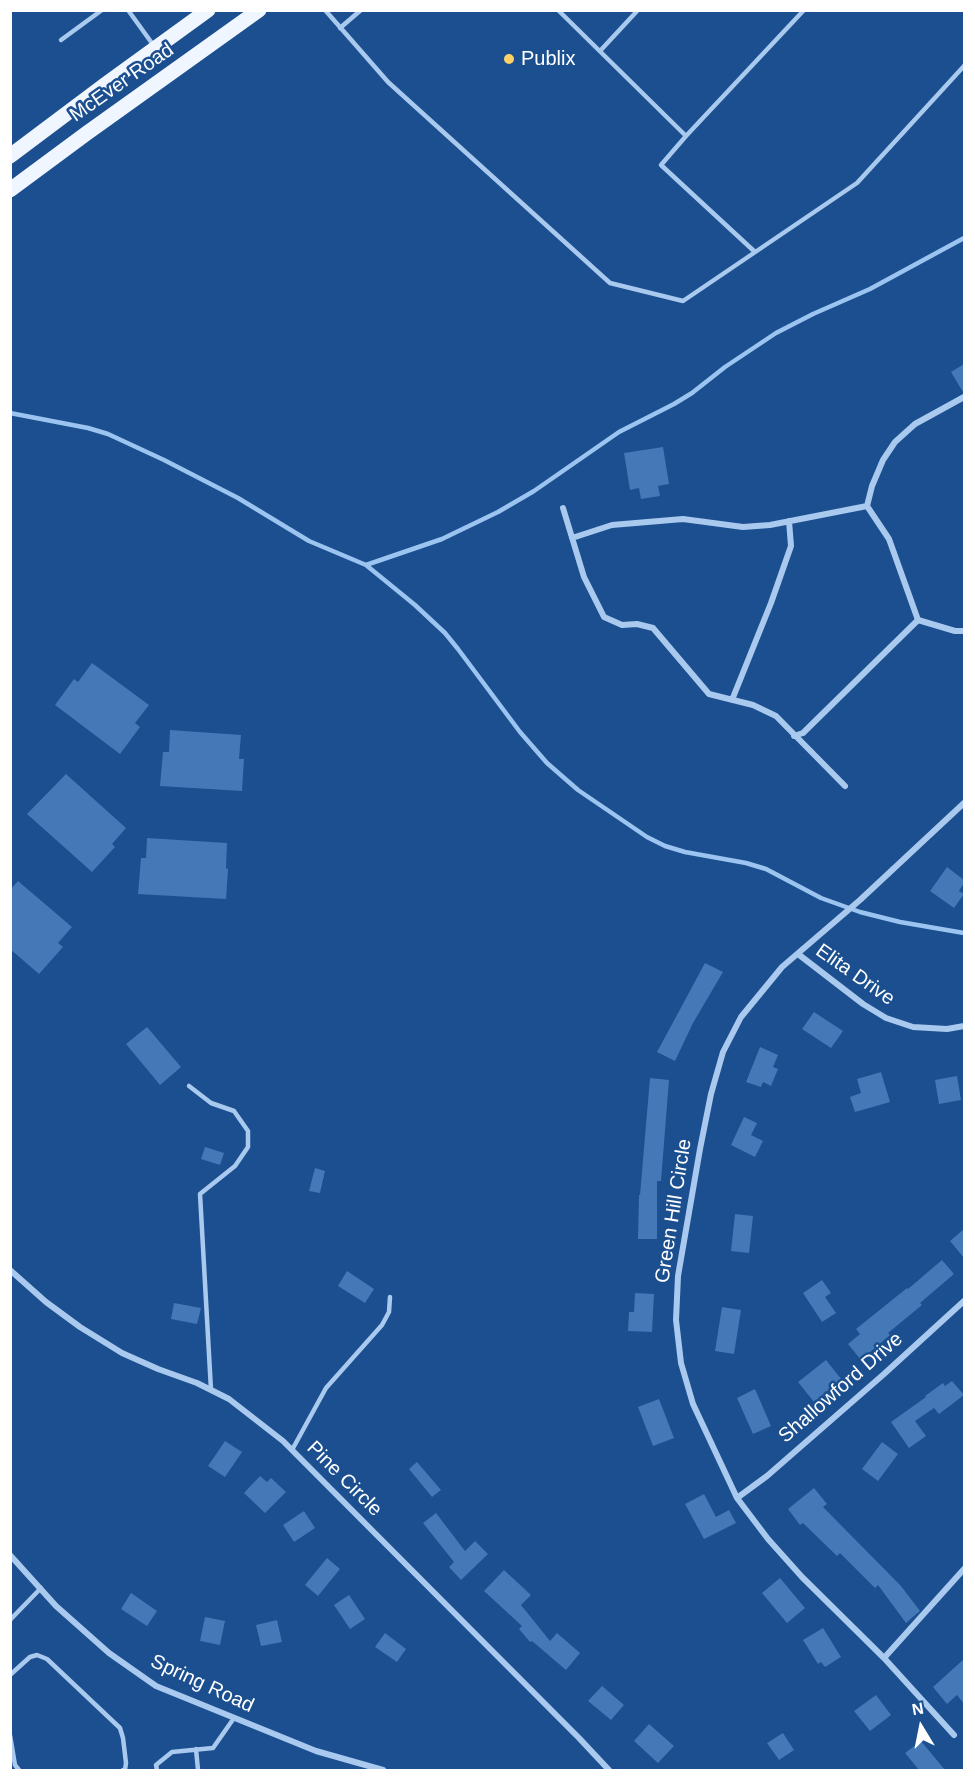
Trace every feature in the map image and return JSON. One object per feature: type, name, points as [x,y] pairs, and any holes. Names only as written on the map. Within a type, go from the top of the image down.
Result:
[{"type":"main road","name":"McEver Road","points":[[10,156],[208,10]]},
{"type":"main road","name":"McEver Road","points":[[10,190],[259,10]]},
{"type":"street","points":[[918,620],[889,539],[867,506],[872,486],[883,460],[895,442],[915,424],[964,397]]},
{"type":"street","points":[[572,538],[612,525],[683,519],[743,527],[770,525],[867,506]]},
{"type":"street","points":[[563,508],[584,577],[604,617],[622,625],[637,624],[653,628],[710,694],[753,705],[776,716],[845,786]]},
{"type":"street","points":[[732,700],[791,546],[789,521]]},
{"type":"street","points":[[918,620],[955,631],[964,631]]},
{"type":"street","points":[[794,736],[803,733],[918,620]]},
{"type":"street","name":"Green Hill Circle","points":[[954,1734],[884,1658],[802,1577],[768,1539],[737,1498],[693,1404],[681,1363],[675,1320],[678,1276],[711,1094],[723,1052],[741,1017],[782,967],[964,803]]},
{"type":"street","name":"Elita Drive","points":[[798,954],[854,998],[886,1018],[913,1027],[947,1029],[964,1026]]},
{"type":"street","name":"Pine Circle","points":[[10,1270],[80,1327],[114,1348],[211,1390],[237,1405],[283,1441],[609,1770]]},
{"type":"street","name":"Shallowford Drive","points":[[737,1498],[767,1476],[964,1301]]},
{"type":"street","name":"Spring Road","points":[[10,1555],[56,1606],[108,1653],[156,1686],[316,1752],[383,1770]]},
{"type":"street","points":[[884,1658],[964,1569]]},
{"type":"lane","points":[[61,40],[102,10]]},
{"type":"lane","points":[[128,10],[155,49]]},
{"type":"lane","points":[[325,10],[388,82],[610,283],[683,301],[857,183],[964,66]]},
{"type":"lane","points":[[340,28],[361,10]]},
{"type":"lane","points":[[558,10],[686,136]]},
{"type":"lane","points":[[600,51],[638,10]]},
{"type":"lane","points":[[755,252],[661,165],[804,10]]},
{"type":"lane","points":[[189,1086],[211,1103],[234,1111],[248,1131],[248,1147],[235,1166],[200,1194],[211,1390]]},
{"type":"lane","points":[[292,1450],[326,1388],[382,1325],[389,1312],[390,1297]]},
{"type":"lane","points":[[10,1620],[40,1588]]},
{"type":"lane","points":[[10,1675],[30,1657],[37,1655],[47,1659],[120,1728],[126,1763],[125,1770],[123,1770]]},
{"type":"lane","points":[[157,1767],[172,1752],[213,1748],[234,1718]]},
{"type":"lane","points":[[10,1735],[15,1764],[19,1770]]},
{"type":"lane","points":[[196,1749],[198,1770]]},
{"type":"building","points":[[964,364],[964,392],[963,392],[951,372]]},
{"type":"building","points":[[663,447],[669,484],[658,486],[660,496],[641,499],[639,488],[630,490],[624,453]]},
{"type":"building","points":[[92,663],[149,705],[135,723],[140,727],[120,754],[55,705],[74,679],[78,682]]},
{"type":"building","points":[[170,730],[241,735],[239,759],[244,759],[242,791],[160,786],[163,752],[169,752]]},
{"type":"building","points":[[66,774],[126,828],[112,844],[115,847],[92,872],[27,814]]},
{"type":"building","points":[[147,838],[227,843],[226,899],[138,894],[141,858],[146,858]]},
{"type":"building","points":[[947,867],[964,880],[959,891],[964,894],[954,908],[930,891]]},
{"type":"building","points":[[18,881],[72,927],[58,943],[63,947],[39,974],[10,949],[10,890]]},
{"type":"building","points":[[705,963],[723,972],[693,1023],[675,1061],[657,1052]]},
{"type":"building","points":[[814,1012],[843,1031],[831,1048],[802,1029]]},
{"type":"building","points":[[147,1027],[181,1067],[160,1085],[126,1044]]},
{"type":"building","points":[[760,1047],[778,1055],[773,1067],[778,1069],[771,1086],[763,1082],[761,1087],[746,1082]]},
{"type":"building","points":[[881,1072],[890,1102],[855,1112],[850,1097],[861,1093],[857,1079]]},
{"type":"building","points":[[957,1076],[961,1100],[939,1104],[935,1080]]},
{"type":"building","points":[[650,1078],[669,1080],[661,1181],[657,1181],[657,1239],[638,1239],[639,1195]]},
{"type":"building","points":[[744,1117],[757,1123],[751,1135],[763,1141],[755,1157],[731,1145]]},
{"type":"building","points":[[205,1147],[224,1153],[220,1165],[201,1159]]},
{"type":"building","points":[[315,1168],[325,1171],[320,1193],[309,1191]]},
{"type":"building","points":[[735,1214],[753,1216],[749,1253],[731,1251]]},
{"type":"building","points":[[964,1229],[964,1258],[950,1241]]},
{"type":"building","points":[[942,1260],[954,1274],[861,1360],[848,1344],[860,1334],[856,1329]]},
{"type":"building","points":[[347,1271],[374,1289],[365,1303],[338,1286]]},
{"type":"building","points":[[822,1280],[831,1293],[825,1297],[836,1313],[822,1322],[803,1293]]},
{"type":"building","points":[[635,1293],[654,1294],[652,1332],[628,1331],[629,1312],[634,1312]]},
{"type":"building","points":[[174,1303],[201,1308],[197,1324],[171,1319]]},
{"type":"building","points":[[722,1307],[741,1310],[734,1354],[715,1351]]},
{"type":"building","points":[[826,1360],[842,1380],[814,1402],[798,1382]]},
{"type":"building","points":[[952,1381],[964,1395],[939,1414],[934,1408],[915,1421],[926,1436],[909,1448],[891,1422],[943,1383],[945,1386]]},
{"type":"building","points":[[755,1389],[771,1426],[753,1434],[737,1398]]},
{"type":"building","points":[[659,1399],[674,1438],[653,1446],[638,1407]]},
{"type":"building","points":[[225,1441],[242,1452],[225,1477],[208,1466]]},
{"type":"building","points":[[882,1442],[898,1454],[878,1481],[862,1469]]},
{"type":"building","points":[[417,1462],[441,1490],[432,1497],[409,1469]]},
{"type":"building","points":[[260,1476],[267,1482],[271,1478],[286,1492],[265,1513],[244,1493]]},
{"type":"building","points":[[814,1488],[827,1504],[823,1507],[901,1586],[920,1611],[906,1623],[878,1585],[875,1588],[840,1553],[837,1556],[803,1523],[800,1525],[788,1509]]},
{"type":"building","points":[[704,1494],[716,1517],[729,1510],[736,1523],[704,1539],[685,1504]]},
{"type":"building","points":[[304,1511],[315,1528],[294,1542],[283,1525]]},
{"type":"building","points":[[436,1513],[465,1551],[475,1541],[488,1554],[461,1580],[449,1567],[454,1562],[423,1523]]},
{"type":"building","points":[[327,1558],[340,1569],[318,1596],[305,1585]]},
{"type":"building","points":[[504,1570],[531,1595],[521,1605],[550,1641],[557,1633],[580,1653],[566,1670],[532,1641],[530,1642],[519,1629],[522,1626],[484,1591]]},
{"type":"building","points":[[780,1578],[805,1608],[787,1623],[762,1593]]},
{"type":"building","points":[[131,1593],[157,1611],[147,1626],[121,1609]]},
{"type":"building","points":[[349,1595],[365,1619],[350,1629],[334,1605]]},
{"type":"building","points":[[205,1617],[225,1621],[220,1645],[200,1641]]},
{"type":"building","points":[[277,1620],[282,1642],[261,1646],[256,1625]]},
{"type":"building","points":[[823,1628],[841,1657],[825,1667],[821,1662],[818,1664],[803,1640]]},
{"type":"building","points":[[385,1633],[406,1649],[397,1662],[375,1647]]},
{"type":"building","points":[[964,1659],[964,1704],[957,1695],[947,1704],[933,1687]]},
{"type":"building","points":[[602,1686],[624,1705],[611,1720],[588,1701]]},
{"type":"building","points":[[876,1695],[891,1715],[870,1731],[854,1711]]},
{"type":"building","points":[[649,1724],[674,1746],[658,1763],[634,1741]]},
{"type":"building","points":[[783,1733],[794,1750],[779,1760],[767,1743]]},
{"type":"building","points":[[921,1741],[945,1770],[919,1770],[905,1753]]},
{"type":"waterway","points":[[366,565],[442,539],[498,512],[534,491],[619,432],[692,393],[725,367],[776,333],[870,289],[964,238]]},
{"type":"waterway","points":[[10,413],[108,434],[238,498],[309,541],[366,565],[445,633],[520,732],[547,763],[578,790],[647,837],[685,852],[766,869],[821,898],[860,912],[900,922],[964,933]]},
{"type":"place","name":"Publix","points":[[509,59]]}]
